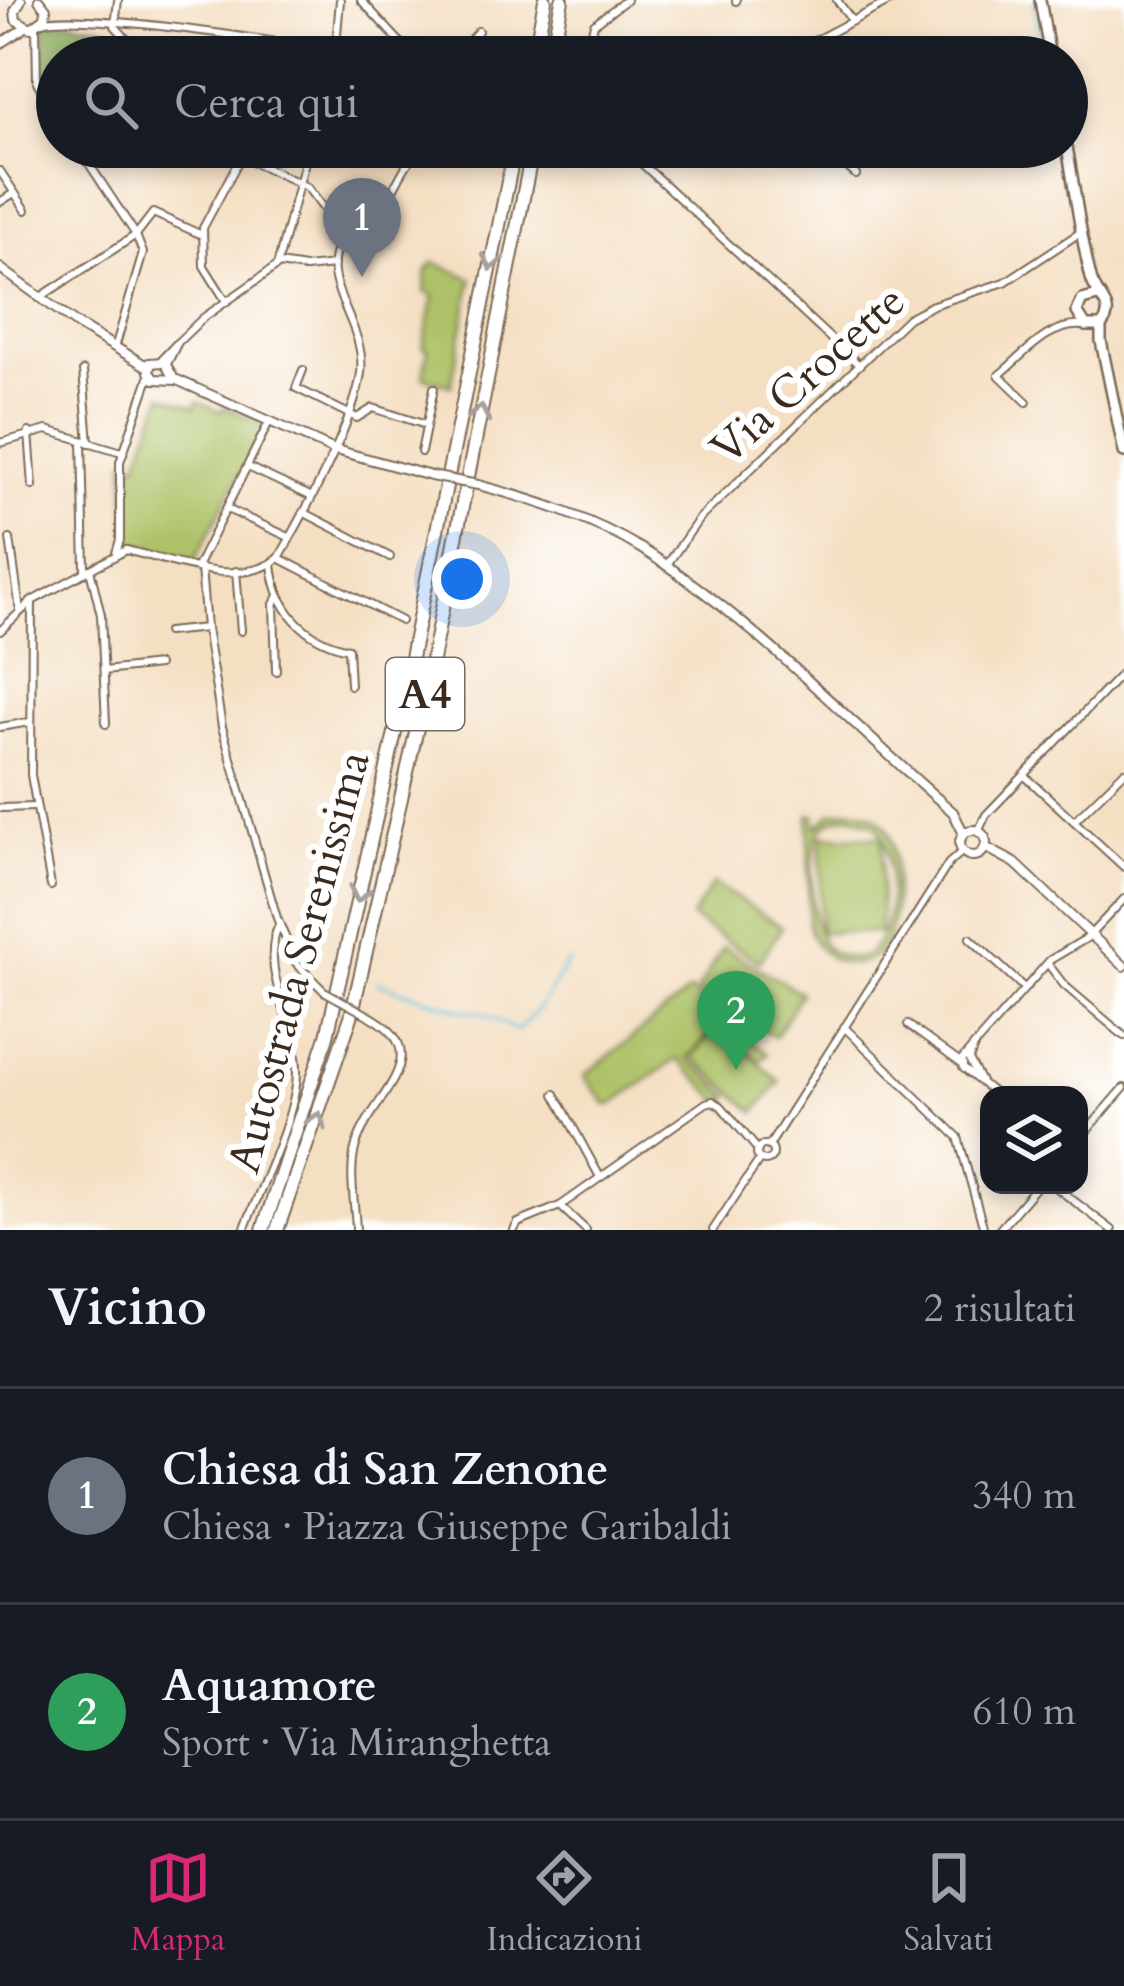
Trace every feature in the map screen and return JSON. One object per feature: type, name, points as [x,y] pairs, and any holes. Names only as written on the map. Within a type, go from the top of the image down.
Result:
[{"type":"highway","points":[[538,36],[545,0]]},
{"type":"highway","points":[[554,36],[562,0]]},
{"type":"highway","name":"Autostrada Serenissima","points":[[263,1230],[327,1036],[403,698],[511,168]]},
{"type":"highway","name":"Autostrada Serenissima","points":[[277,1230],[351,1017],[428,680],[529,168]]},
{"type":"main road","points":[[1040,0],[1046,36]]},
{"type":"main road","points":[[1071,168],[1092,282],[1077,316],[1101,340],[1124,452]]},
{"type":"main road","points":[[1088,299],[1109,310],[1092,326]]},
{"type":"street","points":[[118,0],[115,22],[126,36]]},
{"type":"street","points":[[337,36],[340,0]]},
{"type":"street","points":[[361,0],[394,36]]},
{"type":"street","points":[[591,36],[594,24],[626,0]]},
{"type":"street","points":[[837,0],[852,21]]},
{"type":"street","points":[[824,36],[892,0]]},
{"type":"street","points":[[36,80],[35,26],[43,3],[59,16]]},
{"type":"street","points":[[3,41],[16,7],[35,26]]},
{"type":"street","points":[[3,41],[59,16],[229,36]]},
{"type":"street","points":[[474,36],[478,31]]},
{"type":"street","points":[[92,168],[136,235],[142,253],[115,348]]},
{"type":"street","points":[[226,301],[205,266],[202,236],[235,168]]},
{"type":"street","points":[[267,168],[312,192],[344,236]]},
{"type":"street","points":[[0,630],[32,601],[116,553],[121,555],[122,452],[155,370],[226,301],[278,264],[302,168]]},
{"type":"street","points":[[123,546],[236,572],[255,571],[276,561],[358,390],[362,356],[354,321],[340,300],[334,265],[344,236],[355,224],[373,216],[404,168]]},
{"type":"street","points":[[647,168],[860,365]]},
{"type":"street","points":[[848,168],[856,175]]},
{"type":"street","points":[[0,171],[26,210]]},
{"type":"street","points":[[0,202],[14,193]]},
{"type":"street","points":[[39,298],[136,235],[153,213],[202,236]]},
{"type":"street","name":"Via Crocette","points":[[666,566],[699,519],[893,330],[920,310],[1005,282],[1082,232]]},
{"type":"street","points":[[278,264],[334,265]]},
{"type":"street","points":[[0,268],[115,348],[269,422],[332,449],[478,485],[604,528],[666,566],[784,662],[953,812],[964,834]]},
{"type":"street","points":[[1027,402],[999,375],[1028,347],[1067,326],[1088,299]]},
{"type":"street","points":[[1067,326],[1092,326]]},
{"type":"street","points":[[303,370],[296,388],[349,414],[360,417],[373,408],[426,425]]},
{"type":"street","points":[[83,371],[88,570],[101,615],[106,724]]},
{"type":"street","points":[[422,452],[434,388]]},
{"type":"street","points":[[269,422],[199,567],[222,727],[279,925],[296,963],[324,991],[385,1026],[401,1056],[399,1074],[355,1148],[356,1230]]},
{"type":"street","points":[[1,440],[47,430],[122,452]]},
{"type":"street","points":[[29,432],[33,486]]},
{"type":"street","points":[[248,467],[310,496]]},
{"type":"street","points":[[227,509],[290,538]]},
{"type":"street","points":[[303,512],[390,557]]},
{"type":"street","points":[[10,539],[20,610]]},
{"type":"street","points":[[276,561],[278,597],[298,625],[348,649],[350,685]]},
{"type":"street","points":[[276,561],[401,621]]},
{"type":"street","points":[[236,572],[241,631]]},
{"type":"street","points":[[276,671],[274,604],[278,597]]},
{"type":"street","points":[[32,601],[30,722],[35,806],[52,886]]},
{"type":"street","points":[[167,632],[206,628]]},
{"type":"street","points":[[104,671],[158,665]]},
{"type":"street","points":[[978,832],[986,815],[1123,675]]},
{"type":"street","points":[[0,727],[30,722]]},
{"type":"street","points":[[1074,821],[1124,772]]},
{"type":"street","points":[[1023,775],[1124,867]]},
{"type":"street","points":[[0,808],[35,806]]},
{"type":"street","points":[[964,834],[978,832],[984,836],[985,848]]},
{"type":"street","points":[[963,851],[964,834]]},
{"type":"street","points":[[963,851],[973,856],[985,848]]},
{"type":"street","points":[[985,848],[1015,862],[1124,966]]},
{"type":"street","points":[[713,1230],[949,863],[963,851]]},
{"type":"street","points":[[963,1065],[962,1060],[1023,987],[1090,934],[1124,899]]},
{"type":"street","points":[[244,1230],[282,1131],[298,1073],[272,946],[279,925]]},
{"type":"street","points":[[970,938],[1023,987]]},
{"type":"street","points":[[1048,964],[1064,986],[1124,1036]]},
{"type":"street","points":[[908,1024],[985,1086]]},
{"type":"street","points":[[844,1027],[958,1137],[984,1230]]},
{"type":"street","points":[[974,1046],[969,1060],[981,1082]]},
{"type":"street","points":[[1088,1130],[1124,1088]]},
{"type":"street","points":[[555,1094],[600,1177]]},
{"type":"street","points":[[513,1228],[560,1206],[713,1101],[759,1155],[772,1158],[769,1146]]},
{"type":"street","points":[[981,1219],[999,1230],[1030,1194]]},
{"type":"street","points":[[1065,1194],[1112,1230]]},
{"type":"street","points":[[560,1206],[586,1230]]},
{"type":"green space","points":[[50,22],[109,28],[117,36],[44,36]]},
{"type":"green space","points":[[434,262],[472,279],[451,386],[423,377],[428,349],[423,347],[434,296],[425,292],[427,270]]},
{"type":"green space","points":[[163,395],[195,407],[198,401],[221,412],[224,407],[266,425],[195,560],[133,543],[127,533],[125,461],[137,464]]},
{"type":"green space","points":[[851,809],[874,816],[886,827],[894,856],[889,937],[875,957],[851,964],[819,948],[808,924],[809,815],[815,815],[816,827],[832,813]],"holes":[[[851,815],[876,825],[889,864],[887,916],[880,938],[868,953],[850,958],[826,948],[817,926],[812,892],[815,844],[825,826],[841,817]]]},
{"type":"green space","points":[[821,836],[882,837],[880,933],[820,932]]},
{"type":"green space","points":[[713,883],[782,927],[759,962],[691,918]]},
{"type":"green space","points":[[723,947],[801,993],[775,1037],[697,991]]},
{"type":"green space","points":[[690,991],[767,1054],[760,1061],[718,1025],[687,1058],[730,1097],[726,1102],[740,1120],[677,1059],[607,1105],[584,1076]]},
{"type":"green space","points":[[718,1028],[780,1082],[755,1112],[692,1057]]},
{"type":"waterway","points":[[1034,0],[1040,36]]},
{"type":"waterway","points":[[1078,241],[1083,275]]},
{"type":"waterway","points":[[378,983],[464,1011],[481,1012],[517,1031],[539,1008],[568,962]]},
{"type":"place","name":"Chiesa di San Zenone","points":[[362,277]]},
{"type":"place","name":"Aquamore","points":[[736,1070]]}]
